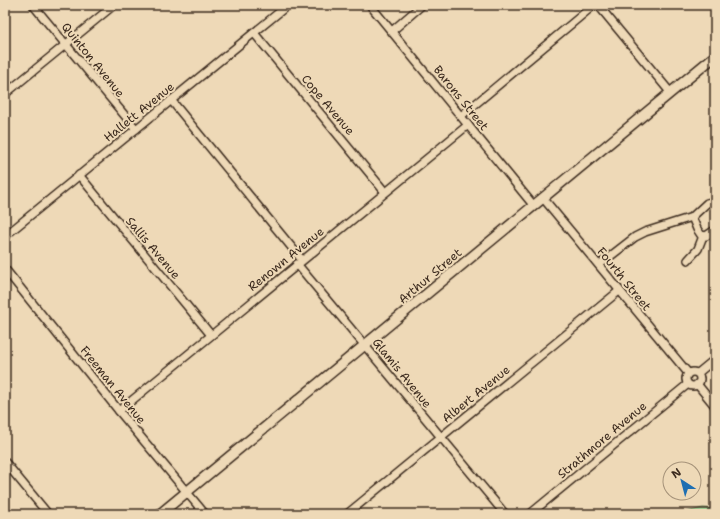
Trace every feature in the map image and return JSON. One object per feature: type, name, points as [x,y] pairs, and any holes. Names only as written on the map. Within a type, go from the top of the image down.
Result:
[{"type":"street","name":"Quinton Avenue","points":[[33,5],[136,129]]},
{"type":"street","points":[[5,94],[114,5]]},
{"type":"street","name":"Hallett Avenue","points":[[5,236],[288,5]]},
{"type":"street","name":"Barons Street","points":[[370,5],[534,206]]},
{"type":"street","points":[[392,31],[422,5]]},
{"type":"street","points":[[461,116],[594,5]]},
{"type":"street","points":[[598,5],[670,92]]},
{"type":"street","name":"Cope Avenue","points":[[254,33],[385,192]]},
{"type":"street","name":"Arthur Street","points":[[160,514],[715,56]]},
{"type":"street","name":"Glamis Avenue","points":[[171,100],[440,437],[505,514]]},
{"type":"street","name":"Renown Avenue","points":[[119,411],[468,125]]},
{"type":"street","name":"Sallis Avenue","points":[[79,175],[211,335]]},
{"type":"street","name":"Fourth Street","points":[[543,198],[688,373]]},
{"type":"street","points":[[599,265],[635,237],[645,232],[692,217],[707,203],[715,201]]},
{"type":"street","points":[[692,217],[699,234],[703,236]]},
{"type":"street","points":[[703,236],[706,236],[715,230]]},
{"type":"street","points":[[688,260],[698,248],[703,236]]},
{"type":"street","name":"Freeman Avenue","points":[[5,269],[119,411],[205,514]]},
{"type":"street","name":"Albert Avenue","points":[[347,514],[620,291]]},
{"type":"street","points":[[698,373],[715,359]]},
{"type":"street","points":[[694,371],[698,373],[700,380],[697,384],[692,386],[688,384],[686,377],[688,373],[694,371]]},
{"type":"street","name":"Strathmore Avenue","points":[[530,514],[688,384]]},
{"type":"street","points":[[697,384],[715,406]]},
{"type":"street","points":[[5,462],[48,514]]},
{"type":"green space","points":[[703,508],[715,509],[715,514],[678,514]]}]
